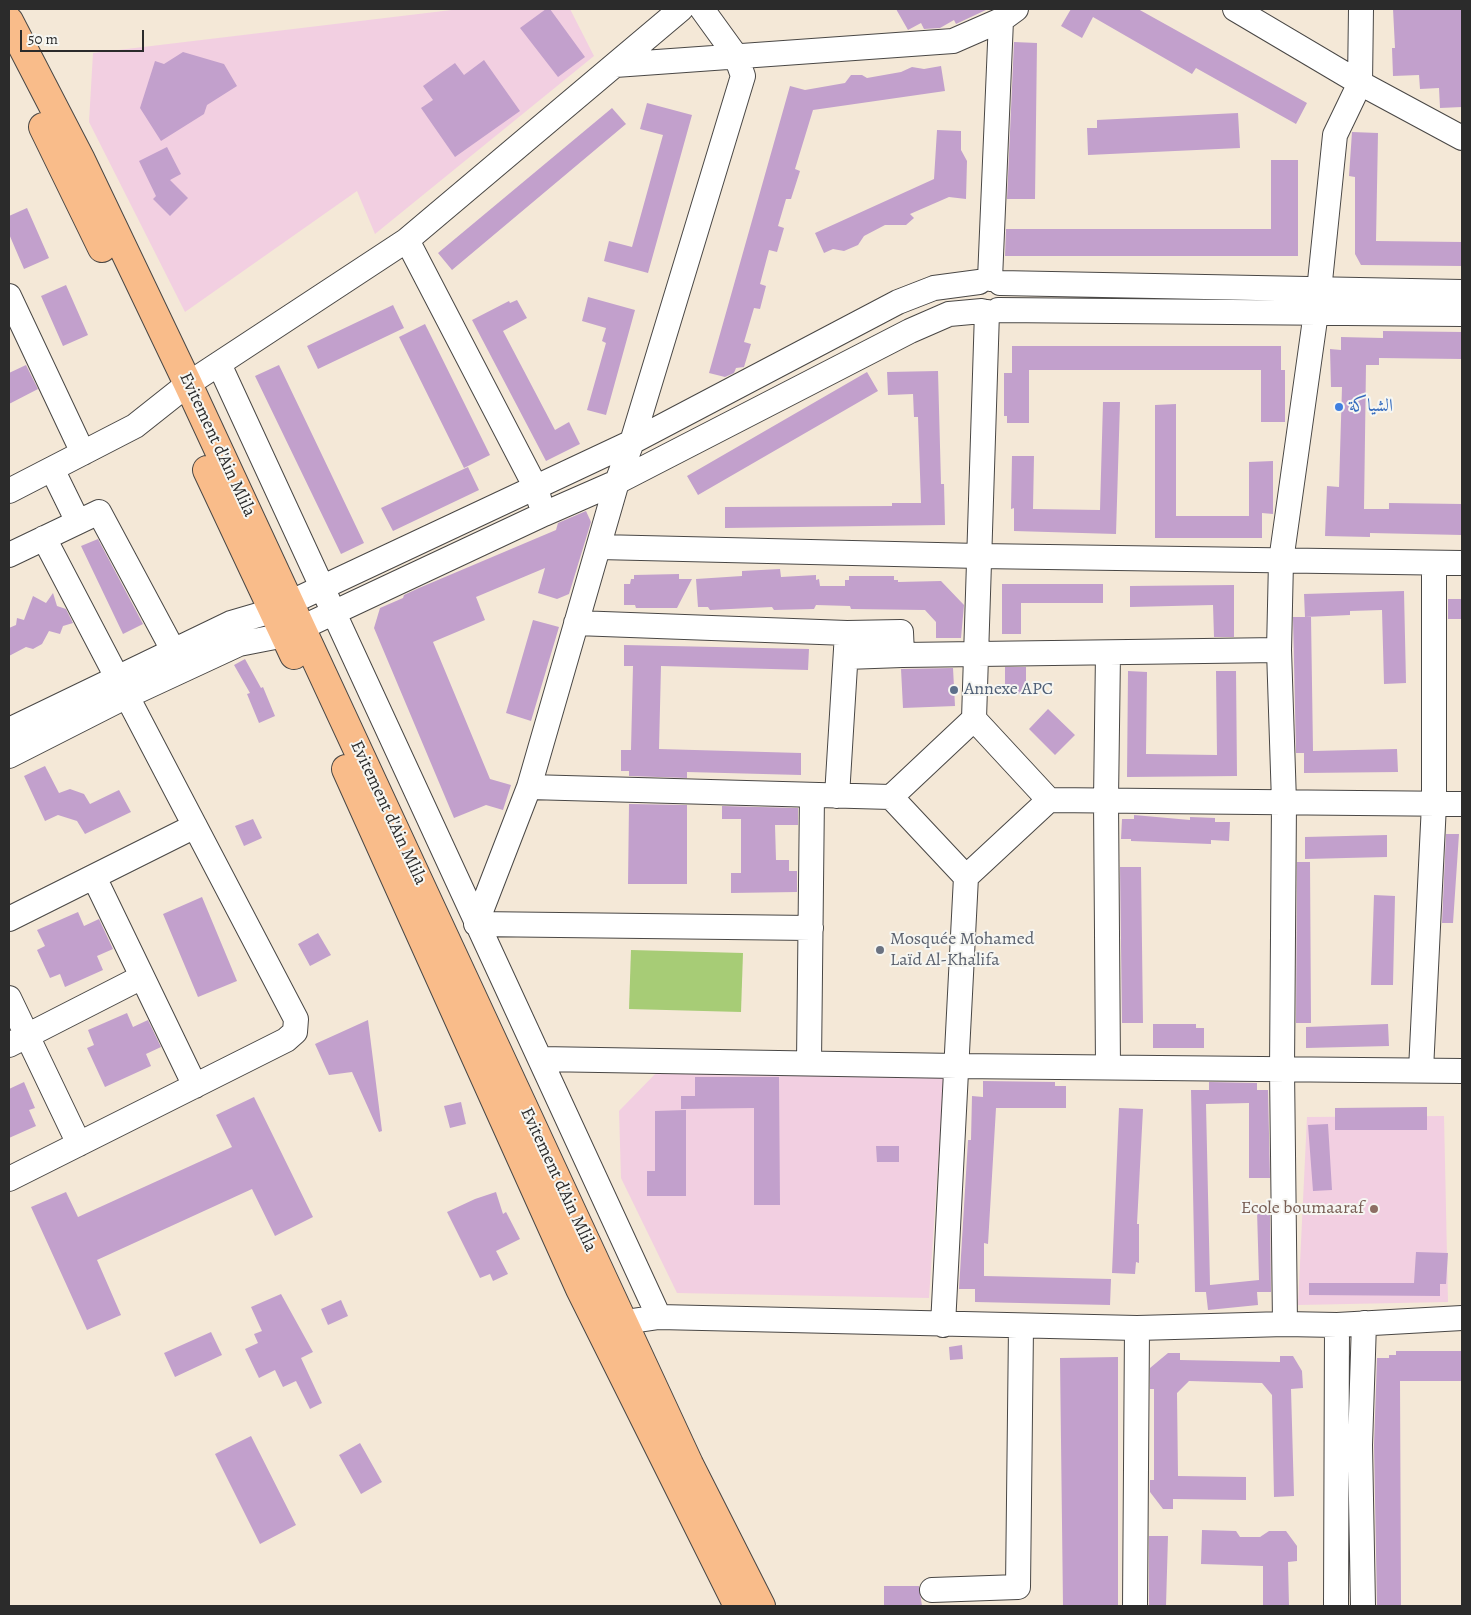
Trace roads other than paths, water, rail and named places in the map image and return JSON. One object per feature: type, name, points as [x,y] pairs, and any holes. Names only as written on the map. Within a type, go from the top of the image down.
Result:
[{"type":"highway","name":"Evitement d'Ain Mlila","points":[[9,22],[81,160],[181,390],[281,607],[419,878],[504,1067],[613,1327],[738,1606]]},
{"type":"highway","name":"Evitement d'Ain Mlila","points":[[9,59],[181,390]]},
{"type":"highway","name":"Evitement d'Ain Mlila","points":[[613,1327],[689,1464],[761,1606]]},
{"type":"street","points":[[9,491],[135,426],[181,390],[219,364],[407,240],[681,9]]},
{"type":"street","points":[[476,924],[529,787],[617,482],[632,442],[743,76],[736,56],[702,9]]},
{"type":"street","points":[[1235,9],[1360,83],[1462,138]]},
{"type":"street","points":[[1285,1324],[1282,1069],[1284,802],[1279,650],[1281,561],[1319,291],[1335,135],[1360,83],[1360,9]]},
{"type":"street","points":[[615,64],[953,41],[1008,14]]},
{"type":"street","points":[[989,281],[1008,14]]},
{"type":"street","points":[[407,240],[536,488],[544,514]]},
{"type":"street","points":[[989,281],[972,292],[974,303],[989,311]]},
{"type":"street","points":[[9,756],[122,686],[174,650],[230,623],[281,607],[536,488],[632,442],[898,302],[934,288],[989,281],[1319,291],[1462,292]]},
{"type":"street","points":[[9,296],[16,332],[83,453]]},
{"type":"street","points":[[989,311],[974,719],[1049,800]]},
{"type":"street","points":[[9,730],[122,686],[239,644],[293,632],[544,514],[617,482],[910,331],[949,314],[989,311],[1462,314]]},
{"type":"street","points":[[219,364],[658,1317]]},
{"type":"street","points":[[52,469],[78,522]]},
{"type":"street","points":[[9,555],[99,512],[174,650]]},
{"type":"street","points":[[9,1179],[286,1040],[295,1032],[296,1019],[44,538]]},
{"type":"street","points":[[598,547],[979,556],[1462,563]]},
{"type":"street","points":[[1421,1070],[1434,804],[1434,563]]},
{"type":"street","points":[[576,622],[847,633],[901,632],[902,655]]},
{"type":"street","points":[[837,796],[847,633]]},
{"type":"street","points":[[846,658],[902,655],[976,656],[1279,650]]},
{"type":"street","points":[[1108,653],[1106,800],[1108,1068]]},
{"type":"street","points":[[529,787],[890,797],[974,719]]},
{"type":"street","points":[[809,1062],[812,795]]},
{"type":"street","points":[[890,797],[966,877]]},
{"type":"street","points":[[943,1324],[966,877],[1049,800],[1462,804]]},
{"type":"street","points":[[9,919],[195,826]]},
{"type":"street","points":[[94,877],[195,1086]]},
{"type":"street","points":[[476,924],[810,928]]},
{"type":"street","points":[[18,1041],[142,977]]},
{"type":"street","points":[[9,998],[18,1041],[79,1144]]},
{"type":"street","points":[[540,1059],[1108,1068],[1462,1071]]},
{"type":"street","points":[[613,1327],[658,1317],[1137,1328],[1285,1324],[1337,1325],[1462,1318]]},
{"type":"street","points":[[1363,1606],[1360,1445],[1364,1323]]},
{"type":"street","points":[[1336,1606],[1337,1325]]},
{"type":"street","points":[[932,1590],[1018,1587],[1021,1326]]},
{"type":"street","points":[[1135,1606],[1137,1328]]},
{"type":"place","name":"الشياكة","points":[[1339,407]]},
{"type":"place","name":"Annexe APC","points":[[954,690]]},
{"type":"place","name":"Mosquée Mohamed Laïd Al-Khalifa","points":[[880,950]]},
{"type":"place","name":"Ecole boumaaraf","points":[[1374,1209]]}]
